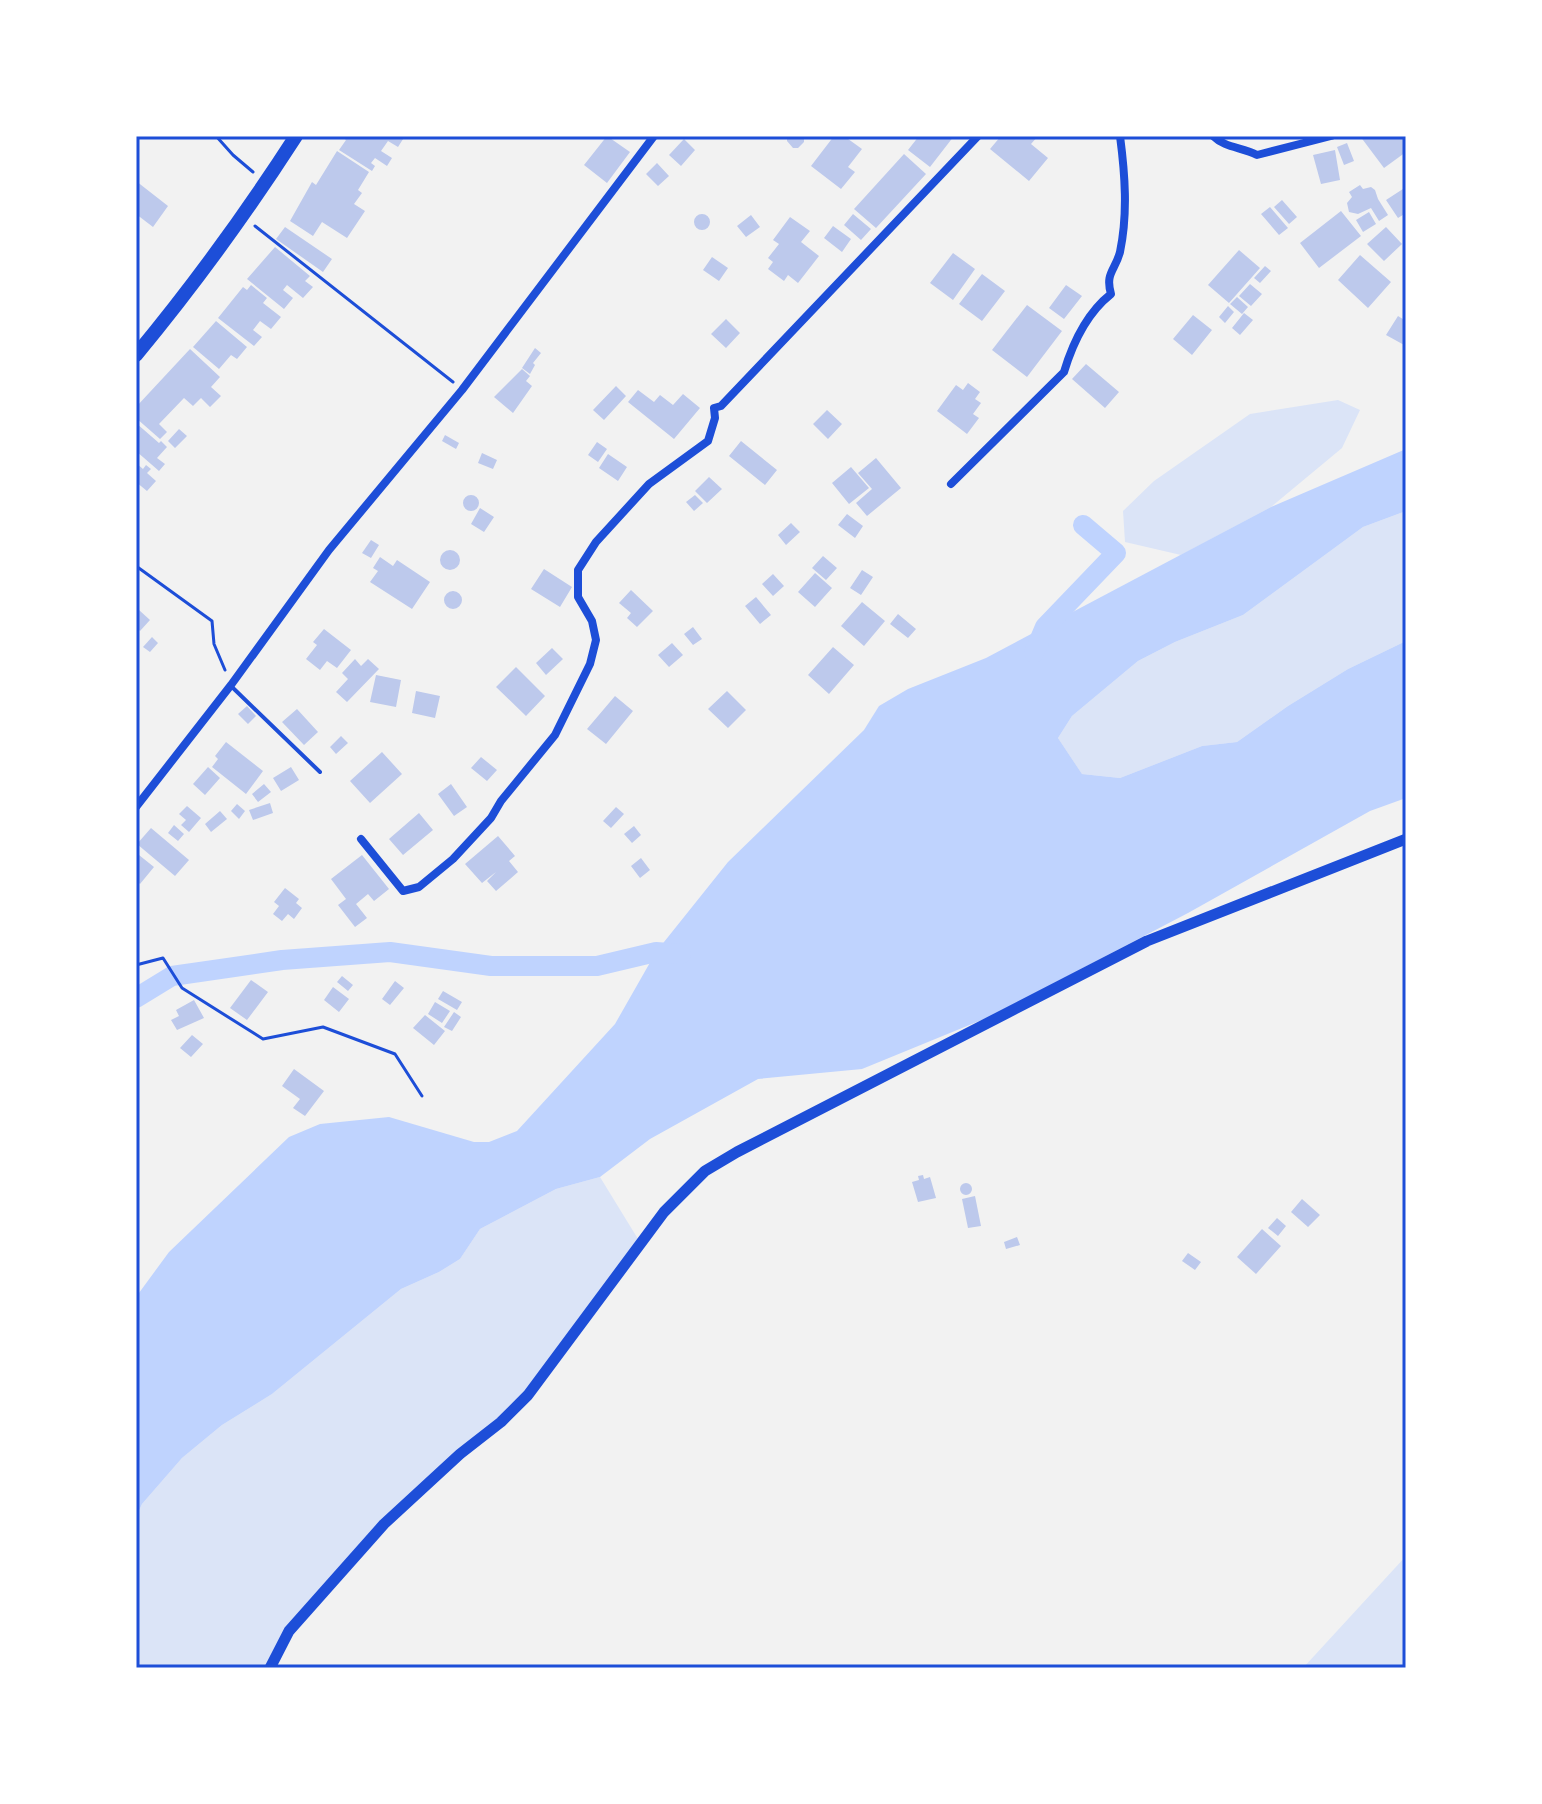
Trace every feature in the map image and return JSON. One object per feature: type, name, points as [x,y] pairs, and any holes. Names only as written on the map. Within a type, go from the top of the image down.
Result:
[{"type":"main road","points":[[136,355],[183,299],[243,217],[296,136]]},
{"type":"street","points":[[136,807],[231,685],[329,550],[462,390],[654,136]]},
{"type":"street","points":[[951,484],[1064,372],[1072,348],[1097,306],[1111,294],[1107,280],[1120,253],[1126,181],[1120,136]]},
{"type":"street","points":[[1213,136],[1220,143],[1243,147],[1257,155],[1331,136]]},
{"type":"street","points":[[361,839],[403,891],[419,887],[453,859],[491,818],[555,735],[590,664],[596,640],[592,621],[578,597],[578,570],[596,542],[649,484],[708,441],[715,418],[714,408],[721,406],[972,138]]},
{"type":"street","points":[[270,1668],[289,1631],[384,1524],[528,1395],[664,1212],[705,1171],[1147,941],[1406,839]]},
{"type":"lane","points":[[231,685],[320,772]]},
{"type":"path","points":[[216,136],[233,155],[266,182]]},
{"type":"path","points":[[243,217],[462,390]]},
{"type":"path","points":[[136,566],[212,621],[214,644],[231,685]]},
{"type":"path","points":[[136,965],[163,958],[182,988],[263,1039],[323,1027],[395,1054],[422,1096]]},
{"type":"shaded area","points":[[1338,400],[1360,410],[1342,448],[1271,507],[1181,555],[1125,542],[1123,511],[1154,481],[1250,414]]},
{"type":"shaded area","points":[[1406,511],[1406,641],[1348,669],[1237,742],[1202,746],[1120,778],[1082,774],[1058,738],[1072,716],[1138,661],[1175,642],[1243,615],[1363,527]]},
{"type":"shaded area","points":[[600,1177],[638,1239],[514,1415],[402,1503],[265,1668],[136,1668],[136,1517],[142,1504],[182,1458],[222,1425],[272,1394],[401,1289],[460,1259],[480,1229],[556,1189]]},
{"type":"shaded area","points":[[1406,1556],[1406,1668],[1303,1668]]},
{"type":"water","points":[[1406,449],[1406,511],[1363,527],[1243,615],[1175,642],[1138,661],[1072,716],[1058,738],[1082,774],[1120,778],[1202,746],[1237,742],[1348,669],[1406,641],[1406,798],[1370,811],[1188,913],[989,1017],[862,1069],[758,1079],[650,1139],[600,1177],[556,1189],[480,1229],[460,1259],[401,1289],[272,1394],[222,1425],[182,1458],[142,1504],[136,1517],[136,1297],[169,1252],[289,1137],[320,1124],[389,1117],[474,1142],[489,1142],[517,1131],[615,1024],[656,952],[728,862],[864,730],[879,706],[908,689],[986,658],[1271,507]]},
{"type":"building","points":[[341,136],[405,136],[398,147],[388,141],[381,151],[392,158],[387,166],[375,158],[371,163],[375,166],[372,171],[339,150],[346,140]]},
{"type":"building","points":[[607,136],[630,152],[607,183],[584,165]]},
{"type":"building","points":[[787,136],[804,136],[804,142],[793,148]]},
{"type":"building","points":[[834,136],[844,136],[862,149],[848,167],[855,172],[841,189],[811,166]]},
{"type":"building","points":[[919,136],[954,136],[930,167],[908,150]]},
{"type":"building","points":[[1001,136],[1038,136],[1031,144],[1048,158],[1029,181],[990,149]]},
{"type":"building","points":[[1360,136],[1406,136],[1406,152],[1384,168]]},
{"type":"building","points":[[684,139],[695,150],[681,166],[669,155]]},
{"type":"building","points":[[1347,143],[1354,161],[1344,165],[1337,147]]},
{"type":"building","points":[[1335,150],[1340,180],[1321,184],[1313,155]]},
{"type":"building","points":[[337,151],[369,172],[358,190],[362,193],[354,204],[365,211],[347,238],[322,222],[313,236],[290,221],[312,182],[316,185]]},
{"type":"building","points":[[904,154],[926,174],[876,228],[854,209]]},
{"type":"building","points":[[657,163],[669,176],[658,186],[646,174]]},
{"type":"building","points":[[136,181],[168,206],[153,227],[136,214]]},
{"type":"building","points":[[1360,185],[1363,189],[1371,187],[1375,190],[1388,215],[1379,221],[1371,208],[1358,214],[1349,212],[1347,203],[1352,197],[1349,192]]},
{"type":"building","points":[[1406,187],[1406,213],[1398,218],[1386,200]]},
{"type":"building","points":[[1282,200],[1297,217],[1289,224],[1274,207]]},
{"type":"building","points":[[1270,207],[1288,228],[1279,235],[1261,214]]},
{"type":"building","points":[[1341,211],[1361,236],[1319,268],[1300,243]]},
{"type":"building","points":[[1369,212],[1376,224],[1363,232],[1356,220]]},
{"type":"building","points":[[699,214],[705,214],[710,222],[708,228],[699,230],[694,225],[694,219]]},
{"type":"building","points":[[853,214],[871,229],[861,240],[844,225]]},
{"type":"building","points":[[751,215],[760,227],[746,237],[737,226]]},
{"type":"building","points":[[790,217],[810,231],[801,242],[819,256],[798,283],[788,275],[784,281],[768,269],[773,262],[768,258],[779,244],[773,240]]},
{"type":"building","points":[[833,226],[851,239],[842,252],[824,238]]},
{"type":"building","points":[[285,227],[332,259],[323,272],[276,239]]},
{"type":"building","points":[[1386,227],[1402,244],[1384,261],[1367,244]]},
{"type":"building","points":[[275,247],[310,276],[305,281],[313,287],[303,298],[287,285],[283,290],[293,298],[284,309],[247,279]]},
{"type":"building","points":[[1239,250],[1260,268],[1229,303],[1208,285]]},
{"type":"building","points":[[953,253],[975,269],[953,300],[930,283]]},
{"type":"building","points":[[1360,255],[1391,282],[1368,308],[1338,280]]},
{"type":"building","points":[[712,257],[728,268],[719,281],[703,270]]},
{"type":"building","points":[[1265,266],[1271,271],[1260,283],[1254,278]]},
{"type":"building","points":[[982,274],[1005,291],[982,321],[959,304]]},
{"type":"building","points":[[1250,284],[1262,294],[1251,306],[1239,296]]},
{"type":"building","points":[[251,285],[267,298],[263,303],[281,317],[271,329],[260,321],[253,330],[262,337],[254,346],[218,318],[243,287],[247,290]]},
{"type":"building","points":[[1066,285],[1082,296],[1064,319],[1049,308]]},
{"type":"building","points":[[1237,297],[1248,307],[1242,314],[1230,304]]},
{"type":"building","points":[[1027,305],[1062,331],[1027,377],[992,350]]},
{"type":"building","points":[[1228,306],[1234,312],[1225,323],[1219,317]]},
{"type":"building","points":[[1244,313],[1253,320],[1240,335],[1232,328]]},
{"type":"building","points":[[1193,315],[1212,330],[1192,355],[1173,339]]},
{"type":"building","points":[[1398,316],[1406,321],[1406,346],[1386,335]]},
{"type":"building","points":[[726,319],[740,333],[726,348],[711,334]]},
{"type":"building","points":[[216,321],[247,347],[237,359],[231,355],[219,369],[193,347]]},
{"type":"building","points":[[535,348],[541,353],[533,363],[535,365],[530,374],[522,368]]},
{"type":"building","points":[[190,349],[220,377],[211,387],[221,396],[210,407],[201,398],[193,406],[184,398],[159,424],[167,432],[160,439],[136,418],[136,407]]},
{"type":"building","points":[[1086,364],[1119,392],[1105,408],[1072,379]]},
{"type":"building","points":[[522,369],[530,376],[526,381],[532,386],[513,413],[494,397]]},
{"type":"building","points":[[968,383],[980,392],[975,399],[981,403],[973,414],[979,418],[967,434],[937,411],[956,385],[963,390]]},
{"type":"building","points":[[616,386],[626,396],[604,420],[593,410]]},
{"type":"building","points":[[638,390],[654,402],[660,395],[673,405],[683,394],[700,408],[674,439],[628,402]]},
{"type":"building","points":[[827,410],[842,424],[828,439],[813,424]]},
{"type":"building","points":[[136,423],[167,447],[157,458],[165,464],[159,471],[136,451]]},
{"type":"building","points":[[179,429],[187,436],[175,448],[168,441]]},
{"type":"building","points":[[445,435],[459,443],[456,449],[442,441]]},
{"type":"building","points":[[741,441],[777,470],[765,485],[729,456]]},
{"type":"building","points":[[597,442],[607,449],[598,462],[588,455]]},
{"type":"building","points":[[482,453],[497,460],[493,469],[478,463]]},
{"type":"building","points":[[608,454],[627,467],[618,481],[599,468]]},
{"type":"building","points":[[876,458],[901,488],[867,516],[856,503],[872,489],[858,473]]},
{"type":"building","points":[[136,463],[143,469],[146,465],[151,469],[147,473],[156,481],[147,491],[136,482]]},
{"type":"building","points":[[851,467],[869,488],[849,504],[832,483]]},
{"type":"building","points":[[709,477],[722,489],[707,503],[695,491]]},
{"type":"building","points":[[471,495],[477,497],[477,509],[471,511],[465,509],[463,503],[465,497]]},
{"type":"building","points":[[695,495],[703,503],[694,511],[686,502]]},
{"type":"building","points":[[480,508],[494,517],[484,532],[471,524]]},
{"type":"building","points":[[847,514],[863,526],[855,538],[838,525]]},
{"type":"building","points":[[791,523],[800,532],[786,545],[778,535]]},
{"type":"building","points":[[371,540],[379,545],[371,558],[362,553]]},
{"type":"building","points":[[450,550],[457,553],[460,560],[457,567],[450,570],[443,567],[440,560],[443,553]]},
{"type":"building","points":[[823,556],[837,568],[826,580],[812,568]]},
{"type":"building","points":[[380,557],[393,566],[397,560],[430,582],[412,609],[370,582],[378,571],[373,568]]},
{"type":"building","points":[[544,569],[572,587],[560,607],[531,589]]},
{"type":"building","points":[[862,570],[873,577],[861,595],[850,588]]},
{"type":"building","points":[[815,573],[832,588],[815,607],[798,592]]},
{"type":"building","points":[[773,574],[784,586],[773,596],[762,584]]},
{"type":"building","points":[[631,590],[653,611],[637,627],[627,618],[631,613],[619,603]]},
{"type":"building","points":[[453,591],[462,600],[453,609],[444,600]]},
{"type":"building","points":[[756,597],[771,615],[760,624],[745,606]]},
{"type":"building","points":[[862,602],[885,621],[864,646],[841,626]]},
{"type":"building","points":[[139,610],[150,620],[140,631],[136,627]]},
{"type":"building","points":[[898,614],[916,629],[908,638],[890,624]]},
{"type":"building","points":[[693,627],[702,639],[693,645],[684,634]]},
{"type":"building","points":[[324,629],[351,650],[337,668],[327,661],[320,670],[306,659],[317,645],[313,642]]},
{"type":"building","points":[[152,637],[158,643],[150,652],[143,647]]},
{"type":"building","points":[[672,643],[683,655],[669,667],[658,655]]},
{"type":"building","points":[[833,647],[854,665],[829,694],[808,675]]},
{"type":"building","points":[[552,648],[563,659],[546,675],[536,663]]},
{"type":"building","points":[[355,659],[361,666],[368,659],[379,669],[347,702],[336,692],[348,679],[342,673]]},
{"type":"building","points":[[516,667],[545,696],[526,716],[496,687]]},
{"type":"building","points":[[376,675],[401,680],[396,707],[370,702]]},
{"type":"building","points":[[416,691],[440,696],[435,718],[412,713]]},
{"type":"building","points":[[727,691],[746,710],[728,728],[708,709]]},
{"type":"building","points":[[615,696],[633,711],[606,744],[587,729]]},
{"type":"building","points":[[247,706],[256,716],[248,724],[238,714]]},
{"type":"building","points":[[297,709],[318,732],[304,745],[282,722]]},
{"type":"building","points":[[341,736],[348,743],[336,754],[330,747]]},
{"type":"building","points":[[226,742],[263,771],[246,794],[212,767],[218,759],[215,756]]},
{"type":"building","points":[[382,752],[402,774],[370,803],[350,781]]},
{"type":"building","points":[[481,757],[497,770],[487,781],[471,768]]},
{"type":"building","points":[[208,767],[220,778],[205,795],[193,784]]},
{"type":"building","points":[[291,767],[299,780],[281,791],[273,778]]},
{"type":"building","points":[[264,784],[271,792],[258,802],[252,794]]},
{"type":"building","points":[[451,784],[467,807],[454,816],[438,794]]},
{"type":"building","points":[[270,803],[273,813],[253,820],[249,810]]},
{"type":"building","points":[[237,804],[245,811],[239,819],[231,811]]},
{"type":"building","points":[[187,806],[201,818],[189,832],[181,825],[186,820],[179,814]]},
{"type":"building","points":[[616,807],[624,814],[611,828],[603,821]]},
{"type":"building","points":[[220,811],[227,819],[211,832],[205,824]]},
{"type":"building","points":[[419,813],[433,830],[403,855],[389,839]]},
{"type":"building","points":[[174,825],[184,834],[178,841],[168,833]]},
{"type":"building","points":[[634,826],[641,835],[632,843],[624,834]]},
{"type":"building","points":[[151,828],[189,860],[175,876],[137,844]]},
{"type":"building","points":[[498,836],[515,856],[509,861],[518,872],[496,891],[487,881],[496,872],[482,883],[465,864]]},
{"type":"building","points":[[139,855],[154,867],[140,884],[136,880],[136,859]]},
{"type":"building","points":[[362,855],[389,889],[374,901],[368,894],[356,904],[367,918],[355,927],[338,905],[346,899],[331,879]]},
{"type":"building","points":[[641,858],[650,870],[640,878],[631,866]]},
{"type":"building","points":[[285,888],[299,899],[296,903],[302,908],[294,919],[288,914],[282,921],[273,914],[279,906],[274,902]]},
{"type":"building","points":[[342,976],[353,985],[348,991],[337,982]]},
{"type":"building","points":[[251,980],[268,992],[247,1020],[230,1008]]},
{"type":"building","points":[[395,981],[404,988],[390,1005],[382,999]]},
{"type":"building","points":[[333,987],[349,999],[339,1012],[324,1000]]},
{"type":"building","points":[[443,991],[462,1002],[457,1010],[438,999]]},
{"type":"building","points":[[194,1000],[204,1018],[177,1030],[171,1020],[179,1016],[176,1010]]},
{"type":"building","points":[[435,1002],[450,1011],[442,1023],[428,1014]]},
{"type":"building","points":[[454,1012],[461,1017],[452,1031],[444,1027]]},
{"type":"building","points":[[425,1015],[445,1031],[434,1045],[413,1028]]},
{"type":"building","points":[[192,1035],[203,1044],[191,1057],[180,1048]]},
{"type":"building","points":[[294,1069],[324,1091],[305,1116],[293,1108],[300,1099],[282,1086]]},
{"type":"building","points":[[923,1175],[924,1179],[930,1177],[936,1198],[918,1202],[912,1182]]},
{"type":"building","points":[[966,1183],[972,1189],[966,1195],[960,1189]]},
{"type":"building","points":[[975,1196],[981,1226],[968,1228],[962,1199]]},
{"type":"building","points":[[1302,1199],[1320,1215],[1308,1227],[1291,1212]]},
{"type":"building","points":[[1277,1218],[1286,1226],[1278,1236],[1268,1228]]},
{"type":"building","points":[[1262,1229],[1281,1246],[1256,1274],[1237,1257]]},
{"type":"building","points":[[1017,1237],[1020,1245],[1006,1249],[1004,1242]]},
{"type":"building","points":[[1188,1253],[1201,1262],[1195,1270],[1182,1261]]},
{"type":"waterway","points":[[1034,653],[1045,627],[1116,553],[1083,525]]},
{"type":"waterway","points":[[136,998],[172,976],[282,960],[390,952],[491,966],[597,966],[656,952],[681,954]]}]
